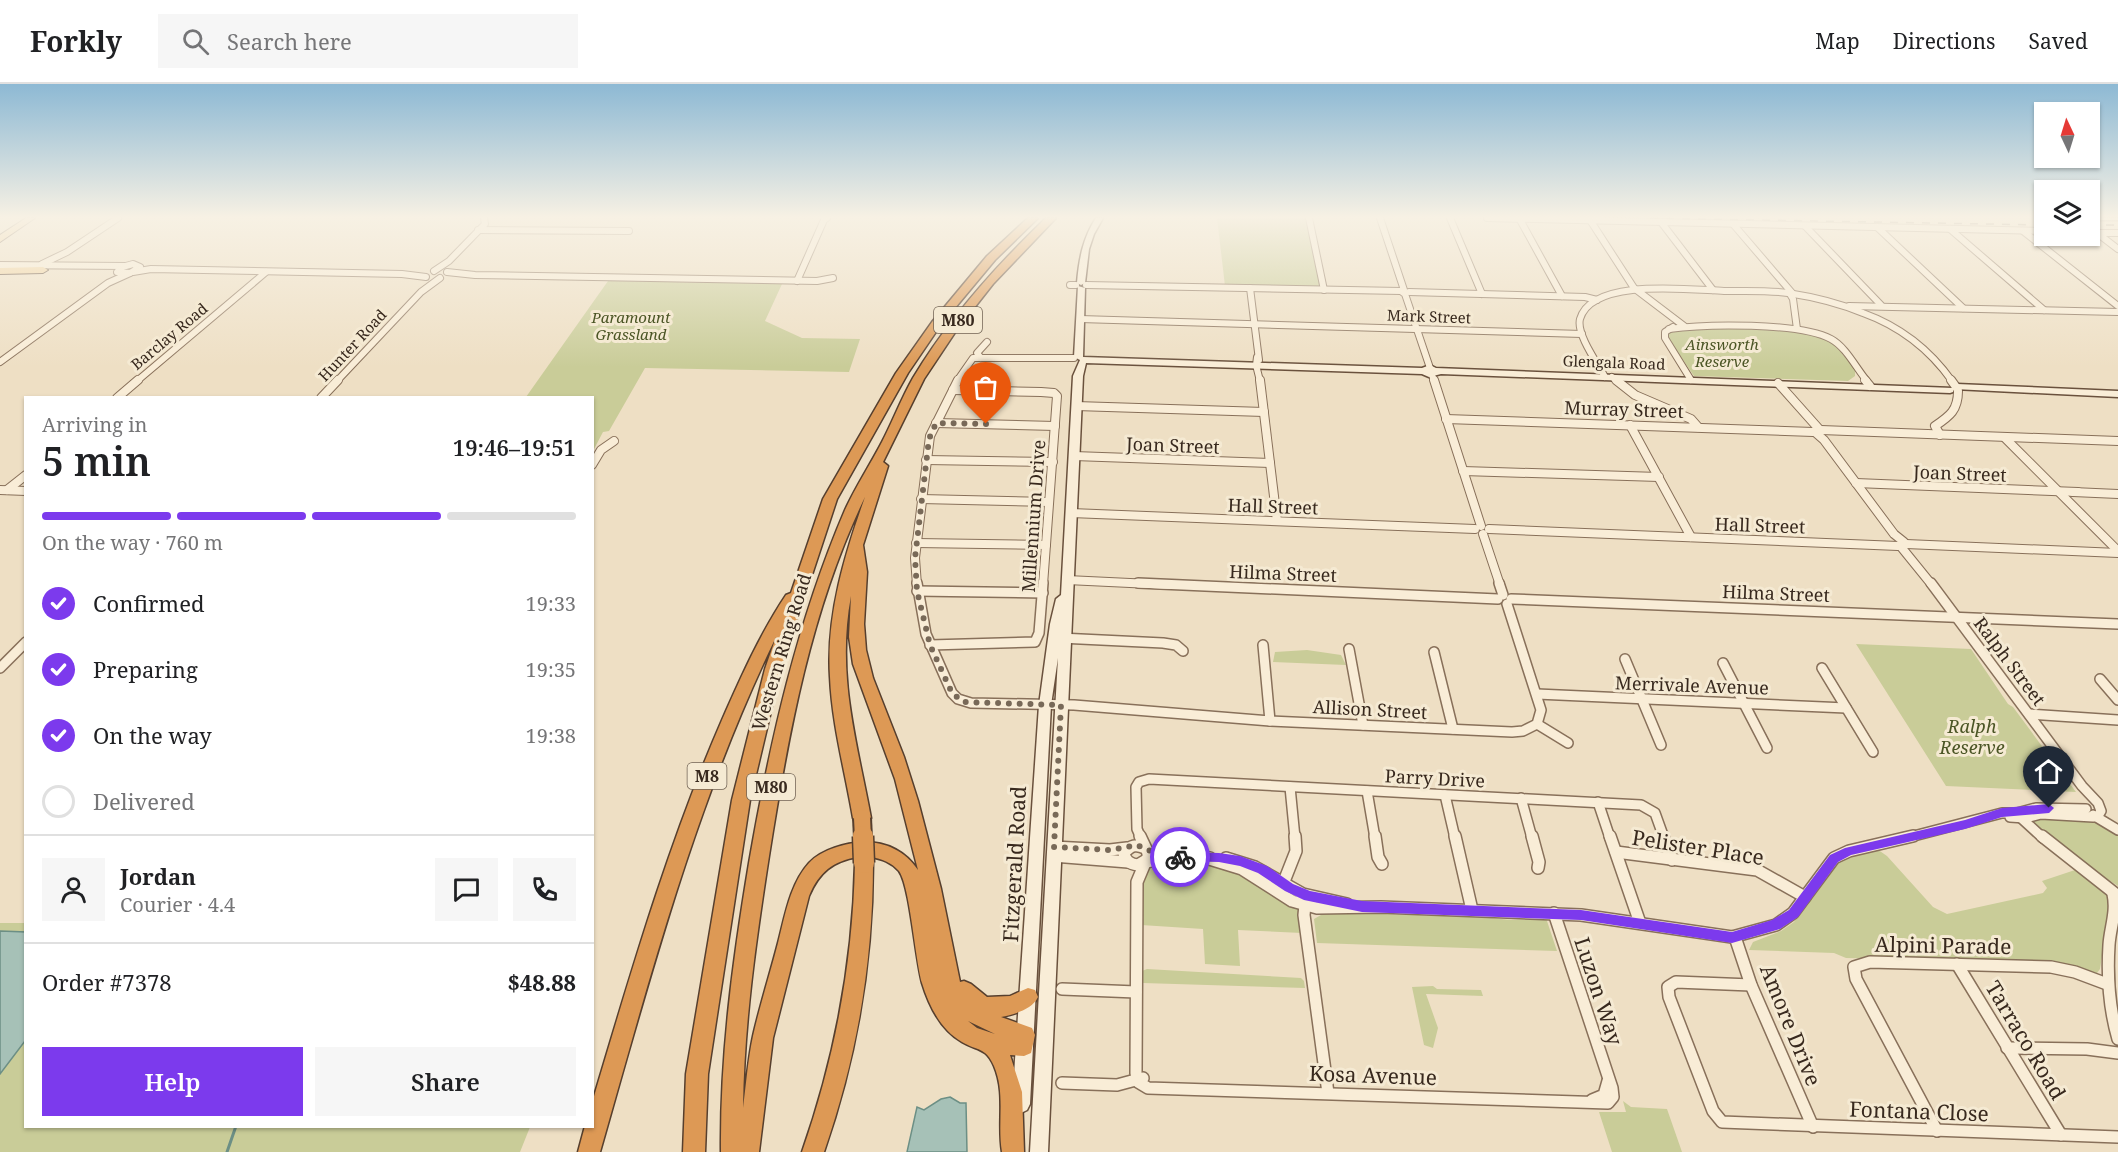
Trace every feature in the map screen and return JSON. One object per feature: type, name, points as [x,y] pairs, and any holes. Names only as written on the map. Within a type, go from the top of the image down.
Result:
[{"type":"highway","name":"Western Ring Road","points":[[694,1152],[697,1074],[707,998],[741,800],[773,669],[800,585],[830,499],[902,373],[936,324],[983,268]]},
{"type":"highway","name":"Western Ring Road","points":[[732,1152],[731,1123],[738,1004],[757,869],[779,749],[803,654],[832,560],[853,507],[890,440],[905,405],[944,340],[1002,268]]},
{"type":"highway","points":[[813,1152],[833,1090],[855,989],[862,930],[864,863],[862,818],[841,702],[837,656],[842,605],[857,546],[890,440]]},
{"type":"highway","points":[[857,546],[860,559],[855,616],[858,649],[864,677],[904,781],[929,877],[949,979],[958,1000],[983,1020],[1031,1041]]},
{"type":"highway","name":"M8","points":[[589,1152],[655,925],[690,821],[725,731],[775,622],[800,585]]},
{"type":"highway","points":[[748,1152],[763,1038],[800,896],[805,883],[817,867],[842,853],[864,850],[882,851],[896,858],[907,868],[914,884],[932,985],[940,1006],[960,1027],[977,1038],[992,1043],[1031,1041]]},
{"type":"highway","points":[[942,938],[960,982],[977,1003],[985,1008],[1002,1008],[1019,1003],[1028,997]]},
{"type":"highway","points":[[992,1043],[1000,1053],[1009,1082],[1013,1110],[1013,1152]]},
{"type":"highway","points":[[685,1152],[697,1074]]},
{"type":"main road","points":[[0,269],[26,268]]},
{"type":"street","points":[[56,268],[118,272],[151,269],[415,274],[429,277],[444,272],[823,281],[832,278]]},
{"type":"street","points":[[113,280],[123,268]]},
{"type":"street","points":[[0,362],[113,280],[137,268]]},
{"type":"street","points":[[147,268],[151,269]]},
{"type":"street","points":[[444,272],[447,268]]},
{"type":"street","points":[[798,280],[803,268]]},
{"type":"street","name":"Fitzgerald Road","points":[[1018,1152],[1031,1041],[1045,851],[1045,705],[1061,644],[1067,580],[1082,268]]},
{"type":"street","points":[[1319,268],[1324,290]]},
{"type":"street","points":[[1397,268],[1537,694],[1541,711],[1537,724],[1568,742]]},
{"type":"street","points":[[1471,268],[1482,294]]},
{"type":"street","points":[[1546,268],[1562,296]]},
{"type":"street","points":[[1621,268],[1635,290],[1683,326]]},
{"type":"street","points":[[1696,268],[1713,290]]},
{"type":"street","points":[[1769,268],[1791,294],[1797,329]]},
{"type":"street","points":[[1845,268],[1881,306]]},
{"type":"street","points":[[1920,268],[1963,308]]},
{"type":"street","points":[[1995,268],[2044,310]]},
{"type":"street","points":[[2070,268],[2118,306]]},
{"type":"street","name":"Barclay Road","points":[[119,396],[266,272]]},
{"type":"street","name":"Hunter Road","points":[[323,396],[429,277],[444,272]]},
{"type":"street","points":[[1079,285],[1562,296],[1597,300]]},
{"type":"street","points":[[1250,288],[1277,521]]},
{"type":"street","points":[[1696,427],[1688,418],[1635,395],[1608,377],[1582,334],[1580,317],[1588,306],[1597,300],[1635,290],[1713,290],[1791,294],[1850,308],[1887,323],[1911,338],[1954,388],[1959,404],[1953,413],[1935,426],[1940,435]]},
{"type":"street","points":[[1850,308],[1864,305],[2118,312]]},
{"type":"street","name":"Mark Street","points":[[1080,319],[1582,334]]},
{"type":"street","points":[[1691,380],[1665,338],[1665,332],[1669,329],[1683,326],[1706,326],[1797,329],[1819,334],[1830,339],[1870,386]]},
{"type":"street","points":[[987,342],[980,356],[970,364],[953,390],[930,436],[916,543],[917,591],[930,645],[952,693],[958,699],[971,703],[1067,705]]},
{"type":"street","points":[[980,356],[1078,360]]},
{"type":"street","name":"Glengala Road","points":[[1078,360],[1783,385],[2118,394]]},
{"type":"street","name":"Ralph Street","points":[[1783,385],[2030,717],[2100,807],[2097,816]]},
{"type":"street","name":"Millennium Drive","points":[[930,645],[1035,642],[1039,633],[1043,593],[1057,399],[1054,393],[953,390]]},
{"type":"street","points":[[1076,406],[1264,412]]},
{"type":"street","name":"Murray Street","points":[[1446,419],[2118,441]]},
{"type":"street","points":[[936,423],[1055,426]]},
{"type":"street","points":[[1630,425],[1691,537]]},
{"type":"street","points":[[2007,437],[2117,552]]},
{"type":"street","points":[[594,462],[601,450],[614,441]]},
{"type":"street","name":"Joan Street","points":[[1074,456],[1270,463]]},
{"type":"street","points":[[926,460],[1053,462]]},
{"type":"street","points":[[1463,471],[1659,477]]},
{"type":"street","points":[[4,490],[24,476]]},
{"type":"street","name":"Joan Street","points":[[1858,485],[2118,494]]},
{"type":"street","points":[[4,490],[24,491]]},
{"type":"street","points":[[921,499],[1049,502]]},
{"type":"street","name":"Hall Street","points":[[1071,513],[2117,552]]},
{"type":"street","points":[[916,543],[1046,545]]},
{"type":"street","name":"Hilma Street","points":[[1067,580],[2118,624]]},
{"type":"street","points":[[917,591],[1043,593]]},
{"type":"street","points":[[1061,644],[1082,639],[1163,643],[1176,645],[1183,651]]},
{"type":"street","points":[[0,668],[24,644]]},
{"type":"street","name":"Fitzgerald Road","points":[[1039,1152],[1028,997],[1045,851],[1067,705],[1061,644]]},
{"type":"street","points":[[1263,645],[1270,721]]},
{"type":"street","points":[[1349,649],[1362,725]]},
{"type":"street","points":[[1434,652],[1453,729]]},
{"type":"street","points":[[1625,659],[1661,745]]},
{"type":"street","points":[[1724,663],[1767,748]]},
{"type":"street","points":[[1822,668],[1873,752]]},
{"type":"street","points":[[2100,679],[2118,700]]},
{"type":"street","name":"Merrivale Avenue","points":[[1537,694],[1846,708]]},
{"type":"street","name":"Allison Street","points":[[1067,705],[1270,721],[1512,732],[1523,731],[1537,724]]},
{"type":"street","points":[[2030,717],[2118,720]]},
{"type":"street","name":"Parry Drive","points":[[1137,829],[1137,798],[1141,784],[1160,781],[1598,802],[1641,805],[1651,809],[1655,813],[1672,861]]},
{"type":"street","name":"Ralph Street","points":[[2082,786],[2089,801],[2086,808]]},
{"type":"street","points":[[1283,884],[1295,855],[1296,845],[1290,787]]},
{"type":"street","points":[[1367,791],[1378,857],[1382,864]]},
{"type":"street","points":[[1445,795],[1472,910]]},
{"type":"street","points":[[1521,798],[1539,862],[1538,868]]},
{"type":"street","points":[[1598,802],[1640,923]]},
{"type":"street","points":[[2021,817],[2030,808],[2086,808],[2118,829]]},
{"type":"street","points":[[1271,881],[1284,896],[1308,902],[1362,907],[1554,913],[1735,937],[1781,922],[1793,913],[1834,858],[1841,854],[1994,816],[2021,817],[2041,814],[2097,816]]},
{"type":"street","points":[[2021,817],[2045,840],[2098,879],[2117,898],[2109,945],[2107,984],[2118,1039]]},
{"type":"street","points":[[1137,829],[1124,856],[1137,882]]},
{"type":"street","points":[[1137,829],[1149,856],[1137,882],[1137,1065],[1140,1079]]},
{"type":"street","points":[[1045,851],[1110,850],[1137,845],[1177,856],[1206,858],[1283,884],[1308,902]]},
{"type":"street","points":[[1045,851],[1138,865],[1177,856]]},
{"type":"street","name":"Pelister Place","points":[[1616,852],[1672,861],[1757,870],[1805,897]]},
{"type":"street","points":[[1271,881],[1290,863]]},
{"type":"street","points":[[1308,902],[1306,924],[1328,1092]]},
{"type":"street","name":"Luzon Way","points":[[1554,913],[1613,1093],[1607,1098]]},
{"type":"street","name":"Amore Drive","points":[[1735,937],[1751,985],[1812,1127]]},
{"type":"street","name":"Alpini Parade","points":[[1937,1131],[1856,979],[1854,967],[1870,962],[2051,967],[2075,972],[2107,984]]},
{"type":"street","name":"Tarraco Road","points":[[1957,964],[2061,1135]]},
{"type":"street","name":"Fontana Close","points":[[1751,985],[1676,982],[1668,987],[1669,997],[1694,1064],[1714,1114],[1720,1121],[1730,1124],[2118,1137]]},
{"type":"street","points":[[1062,989],[1136,992]]},
{"type":"street","points":[[2007,1048],[2087,1049],[2118,1053]]},
{"type":"street","name":"Kosa Avenue","points":[[1062,1083],[1117,1085],[1140,1079],[1148,1088],[1328,1092],[1579,1101],[1604,1104],[1607,1098]]},
{"type":"green space","points":[[1223,268],[1316,268],[1321,288],[1225,286]]},
{"type":"green space","name":"Paramount Grassland","points":[[608,281],[782,284],[765,321],[802,338],[860,339],[849,372],[645,368],[609,431],[603,432],[594,449],[594,396],[527,396]]},
{"type":"green space","name":"Ainsworth Reserve","points":[[1687,327],[1792,330],[1817,334],[1834,344],[1855,369],[1855,376],[1848,381],[1694,376],[1668,338],[1669,331]]},
{"type":"green space","name":"Ralph Reserve","points":[[1856,644],[1971,649],[2008,704],[2013,707],[2076,792],[1946,786]]},
{"type":"green space","points":[[1307,650],[1341,655],[1346,665],[1273,662],[1275,652]]},
{"type":"green space","points":[[2070,817],[2095,820],[2118,832],[2118,886],[2077,860],[2028,819]]},
{"type":"green space","points":[[1874,847],[1887,856],[1933,907],[1947,914],[2043,893],[2047,888],[2042,881],[2078,869],[2108,891],[2109,912],[2100,969],[2097,973],[2056,963],[1846,958],[1834,953],[1749,950],[1753,942],[1781,931],[1794,922],[1839,859]]},
{"type":"green space","points":[[1155,861],[1220,863],[1297,906],[1300,910],[1302,933],[1238,930],[1240,966],[1205,964],[1203,929],[1141,925],[1142,882],[1149,867]]},
{"type":"green space","points":[[1347,910],[1353,913],[1449,916],[1452,914],[1511,920],[1546,918],[1557,951],[1317,943],[1314,919],[1321,915],[1320,911]]},
{"type":"green space","points":[[0,923],[24,923],[24,1128],[530,1128],[520,1152],[0,1152]]},
{"type":"green space","points":[[1147,969],[1301,978],[1305,988],[1143,983],[1142,971]]},
{"type":"green space","points":[[1433,986],[1437,989],[1481,990],[1483,996],[1426,994],[1438,1028],[1433,1048],[1424,1045],[1412,987]]},
{"type":"green space","points":[[1623,1101],[1631,1107],[1667,1109],[1682,1152],[1612,1152],[1599,1112],[1626,1112]]},
{"type":"shaded area","points":[[0,931],[24,932],[24,1042],[0,1074]]},
{"type":"shaded area","points":[[950,1097],[960,1103],[966,1103],[967,1152],[907,1152],[917,1107],[924,1110],[941,1099]]},
{"type":"waterway","points":[[227,1152],[235,1128]]},
{"type":"way so far","points":[[986,424],[936,423],[929,439],[918,519],[915,572],[917,591],[930,645],[952,693],[963,702],[1061,705],[1054,847],[1110,850],[1137,845],[1147,850],[1180,857]]},
{"type":"route","points":[[1180,857],[1240,861],[1262,869],[1289,888],[1308,896],[1362,907],[1581,915],[1732,937],[1781,922],[1793,913],[1834,858],[1849,851],[2002,813],[2017,813],[2030,808],[2049,808]]}]
